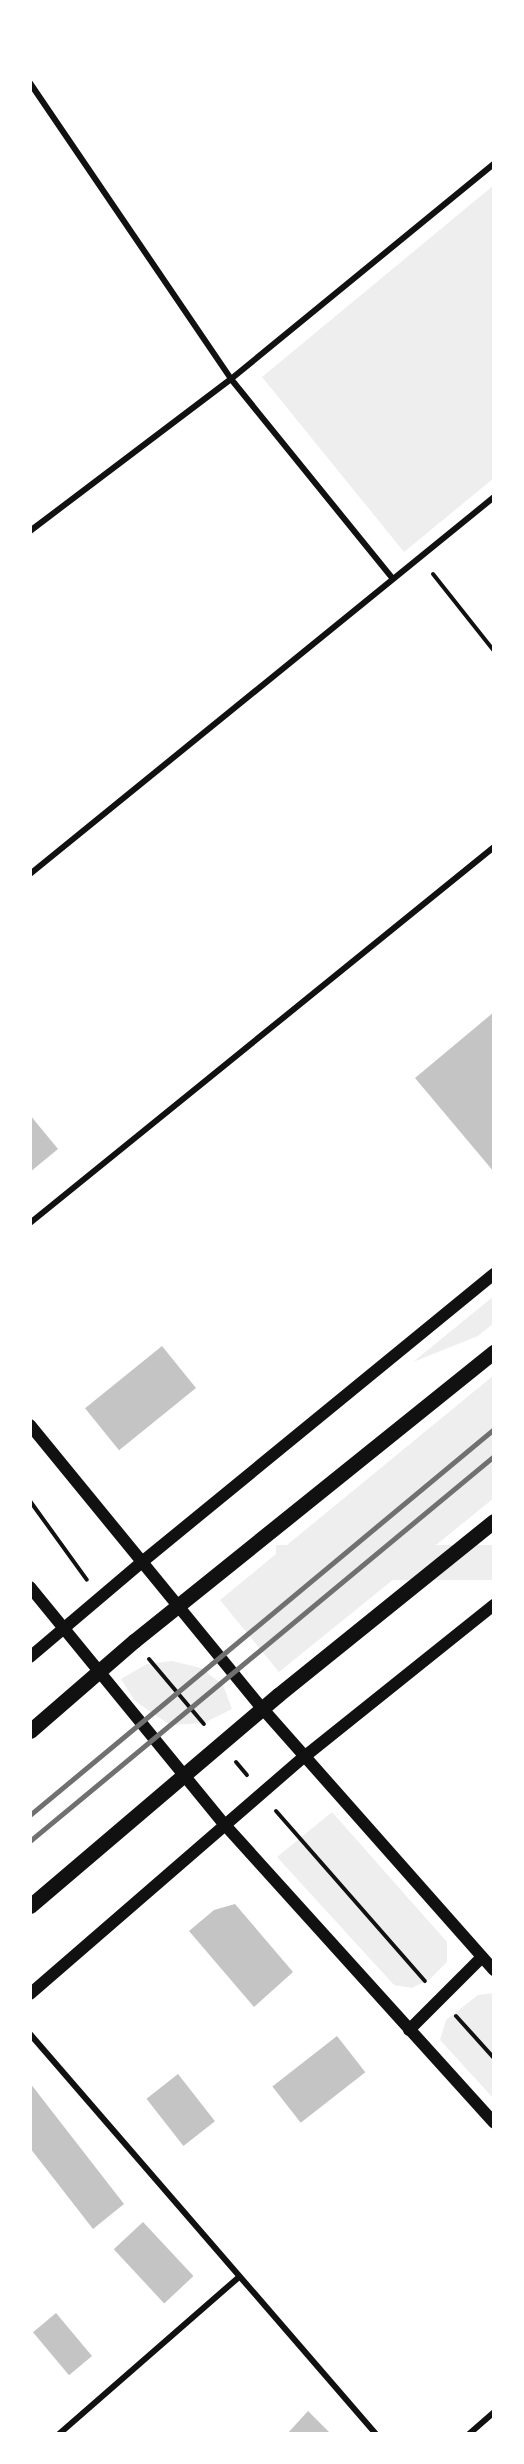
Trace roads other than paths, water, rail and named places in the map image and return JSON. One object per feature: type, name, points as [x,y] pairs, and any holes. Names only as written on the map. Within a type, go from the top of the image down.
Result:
[{"type":"main road","points":[[30,1657],[142,1562],[494,1274]]},
{"type":"main road","points":[[30,1731],[134,1641],[494,1352]]},
{"type":"main road","points":[[30,1425],[262,1708],[494,1970]]},
{"type":"main road","points":[[30,1906],[262,1708],[494,1521]]},
{"type":"main road","points":[[30,1587],[225,1825],[494,2123]]},
{"type":"main road","points":[[30,1994],[304,1757],[494,1605]]},
{"type":"main road","points":[[409,2030],[482,1957]]},
{"type":"street","points":[[30,83],[231,379],[393,579]]},
{"type":"street","points":[[30,531],[231,379],[494,164]]},
{"type":"street","points":[[30,874],[494,497]]},
{"type":"street","points":[[30,1223],[494,847]]},
{"type":"street","points":[[30,2034],[376,2434]]},
{"type":"street","points":[[59,2434],[239,2277]]},
{"type":"street","points":[[469,2434],[494,2412]]},
{"type":"railway","points":[[30,1815],[494,1429]]},
{"type":"railway","points":[[30,1841],[494,1456]]}]
